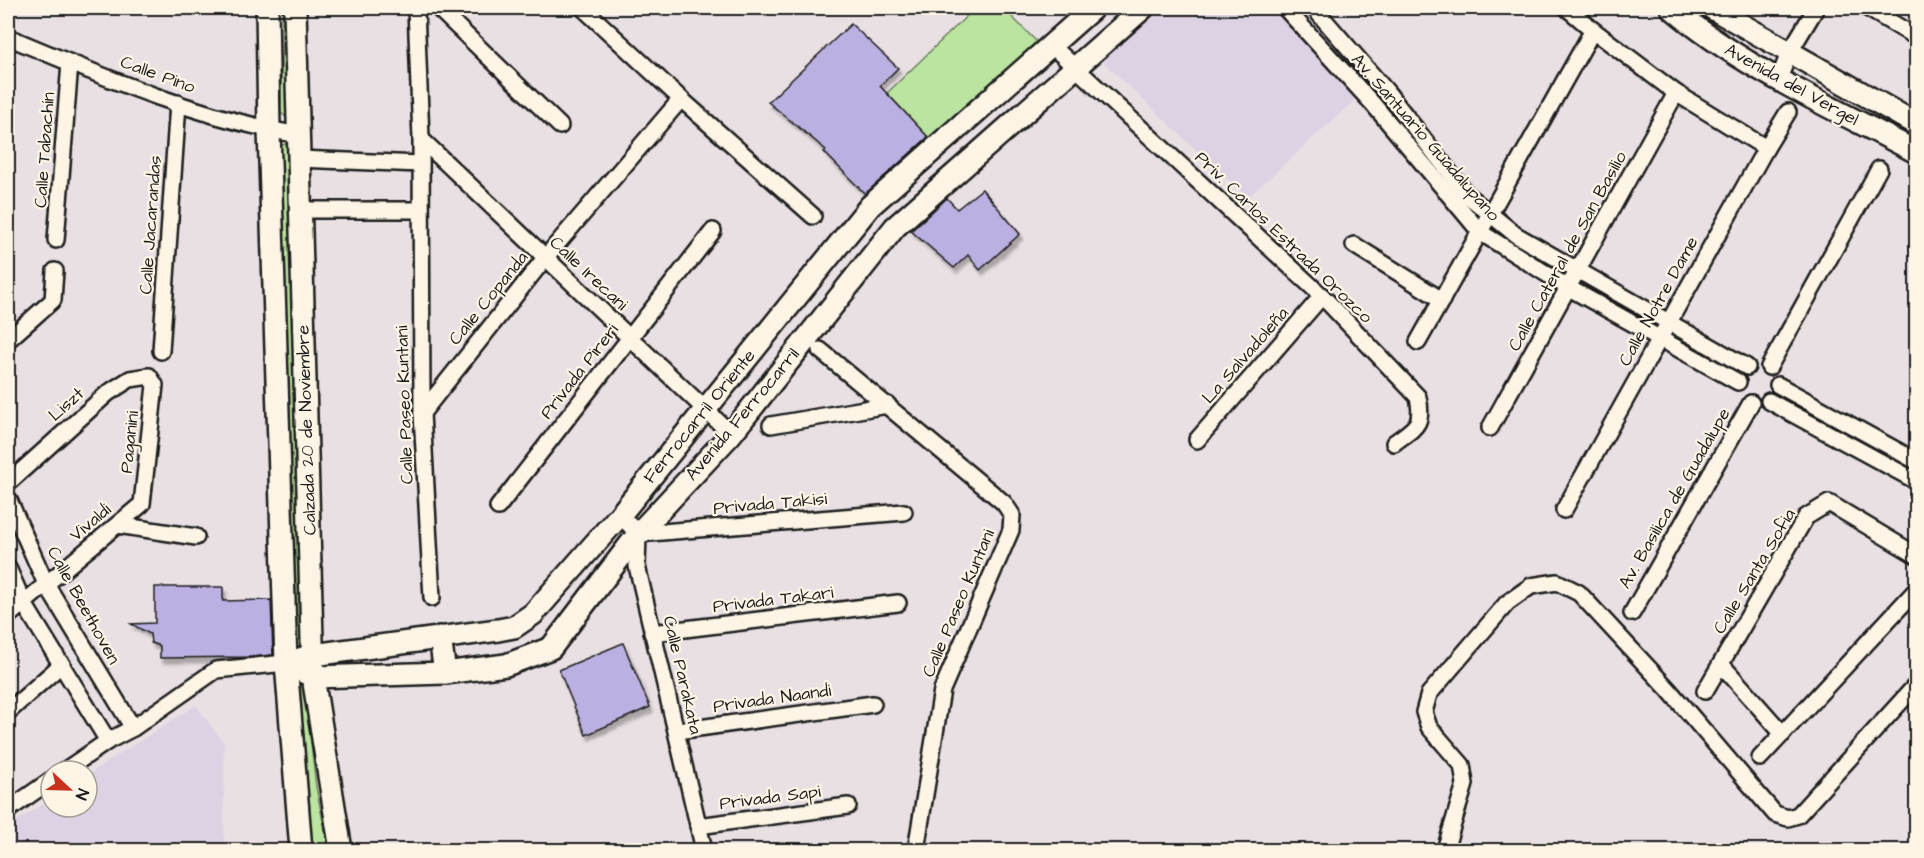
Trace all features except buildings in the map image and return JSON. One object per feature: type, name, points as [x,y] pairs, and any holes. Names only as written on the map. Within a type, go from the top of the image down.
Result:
[{"type":"main road","name":"Calzada 20 de Noviembre","points":[[295,8],[313,677],[341,850]]},
{"type":"main road","name":"Ferrocarril Oriente","points":[[286,663],[312,655],[514,627],[533,614],[620,515],[870,206],[1093,8]]},
{"type":"main road","name":"Avenida Ferrocarril","points":[[286,663],[313,677],[445,673],[506,665],[551,648],[638,534],[731,434],[896,227],[1143,8]]},
{"type":"main road","name":"Avenida del Vergel","points":[[1672,8],[1701,32],[1779,79],[1917,152]]},
{"type":"main road","name":"Avenida del Vergel","points":[[1712,8],[1917,124]]},
{"type":"main road","name":"Calzada 20 de Noviembre","points":[[262,9],[269,130],[286,663],[301,850]]},
{"type":"main road","points":[[960,126],[980,152]]},
{"type":"main road","points":[[840,244],[863,267]]},
{"type":"main road","points":[[440,637],[445,673]]},
{"type":"street","name":"Calle Paseo Kuntani","points":[[416,8],[421,139],[422,413],[432,598]]},
{"type":"street","points":[[438,8],[561,126]]},
{"type":"street","points":[[583,8],[813,216]]},
{"type":"street","name":"Av. Santuario Guadalupano","points":[[1285,8],[1373,104],[1480,232],[1569,288],[1738,382]]},
{"type":"street","name":"Av. Santuario Guadalupano","points":[[1314,8],[1386,92],[1467,195],[1516,235],[1747,368]]},
{"type":"street","points":[[1567,8],[1676,93],[1766,148]]},
{"type":"street","points":[[1779,79],[1789,53],[1816,8]]},
{"type":"street","points":[[1867,8],[1917,37]]},
{"type":"street","points":[[1418,342],[1593,30]]},
{"type":"street","name":"Calle Pino","points":[[8,37],[178,103],[269,130],[299,135]]},
{"type":"street","points":[[1051,45],[1075,69]]},
{"type":"street","name":"Calle Tabachín","points":[[57,240],[70,63]]},
{"type":"street","name":"Priv. Carlos Estrada Orozco","points":[[1075,69],[1322,296],[1418,397],[1422,413],[1417,426],[1394,443]]},
{"type":"street","points":[[1373,104],[1386,92]]},
{"type":"street","name":"Calle Cateral de San Basilio","points":[[1490,428],[1676,93]]},
{"type":"street","name":"Calle Copanda","points":[[422,413],[545,258],[681,99]]},
{"type":"street","name":"Calle Jacarandas","points":[[161,351],[178,103]]},
{"type":"street","name":"Calle Notre Dame","points":[[1564,510],[1659,337],[1788,112]]},
{"type":"street","name":"Calle Irecani","points":[[421,139],[731,434]]},
{"type":"street","points":[[298,159],[421,164]]},
{"type":"street","points":[[1769,367],[1879,169]]},
{"type":"street","points":[[300,210],[420,210]]},
{"type":"street","name":"Privada Pireri","points":[[498,507],[713,231]]},
{"type":"street","points":[[1354,246],[1442,300]]},
{"type":"street","points":[[8,340],[53,300],[55,271]]},
{"type":"street","name":"La Salvadoleña","points":[[1197,440],[1322,296]]},
{"type":"street","name":"Calle Paseo Kuntani","points":[[820,350],[1004,503],[1012,515],[1011,530],[942,690],[916,850]]},
{"type":"street","points":[[1738,382],[1747,368],[1758,364],[1769,367],[1776,375],[1778,385],[1769,401],[1917,481]]},
{"type":"street","name":"Liszt","points":[[8,483],[108,393],[130,379],[149,375],[155,385]]},
{"type":"street","name":"Av. Basilica de Guadalupe","points":[[1738,382],[1741,394],[1751,403],[1761,404],[1769,401]]},
{"type":"street","name":"Paganini","points":[[142,504],[155,385]]},
{"type":"street","points":[[1778,385],[1914,455],[1897,470]]},
{"type":"street","name":"Av. Basilica de Guadalupe","points":[[1632,613],[1751,403]]},
{"type":"street","points":[[771,425],[888,405]]},
{"type":"street","name":"Calle Beethoven","points":[[8,498],[46,584],[133,728]]},
{"type":"street","name":"Calle Santa Sofia","points":[[1705,692],[1806,517],[1828,503],[1917,555]]},
{"type":"street","name":"Vivaldi","points":[[8,616],[142,504]]},
{"type":"street","name":"Privada Takisi","points":[[638,534],[904,512]]},
{"type":"street","points":[[620,515],[638,534]]},
{"type":"street","points":[[117,525],[196,537]]},
{"type":"street","name":"Calle Parakata","points":[[638,534],[637,566],[704,850]]},
{"type":"street","points":[[8,568],[23,602],[108,741]]},
{"type":"street","points":[[1444,850],[1465,784],[1461,765],[1429,727],[1424,712],[1429,694],[1508,603],[1531,586],[1557,582],[1579,593],[1669,690],[1775,814],[1788,818],[1798,815],[1917,685]]},
{"type":"street","points":[[1761,758],[1917,590]]},
{"type":"street","name":"Privada Takari","points":[[652,633],[898,603]]},
{"type":"street","points":[[82,759],[133,728],[216,670],[286,663]]},
{"type":"street","points":[[8,712],[62,664]]},
{"type":"street","points":[[1721,664],[1783,734]]},
{"type":"street","name":"Privada Naandi","points":[[676,731],[873,705]]},
{"type":"street","points":[[8,810],[39,788]]},
{"type":"street","name":"Privada Sapi","points":[[698,826],[848,807]]},
{"type":"shaded area","points":[[1154,8],[1275,8],[1356,99],[1247,198],[1099,58]]},
{"type":"shaded area","points":[[196,705],[224,743],[224,850],[8,850],[8,827],[39,807],[39,819],[99,819],[99,767]]},
{"type":"green space","points":[[282,8],[290,8],[292,113],[287,118],[281,113]]},
{"type":"green space","points":[[975,8],[1003,8],[1042,47],[934,144],[887,93]]},
{"type":"green space","points":[[293,145],[305,649],[297,654],[290,649],[280,146]]},
{"type":"green space","points":[[297,678],[304,680],[316,787],[329,850],[305,850]]}]
